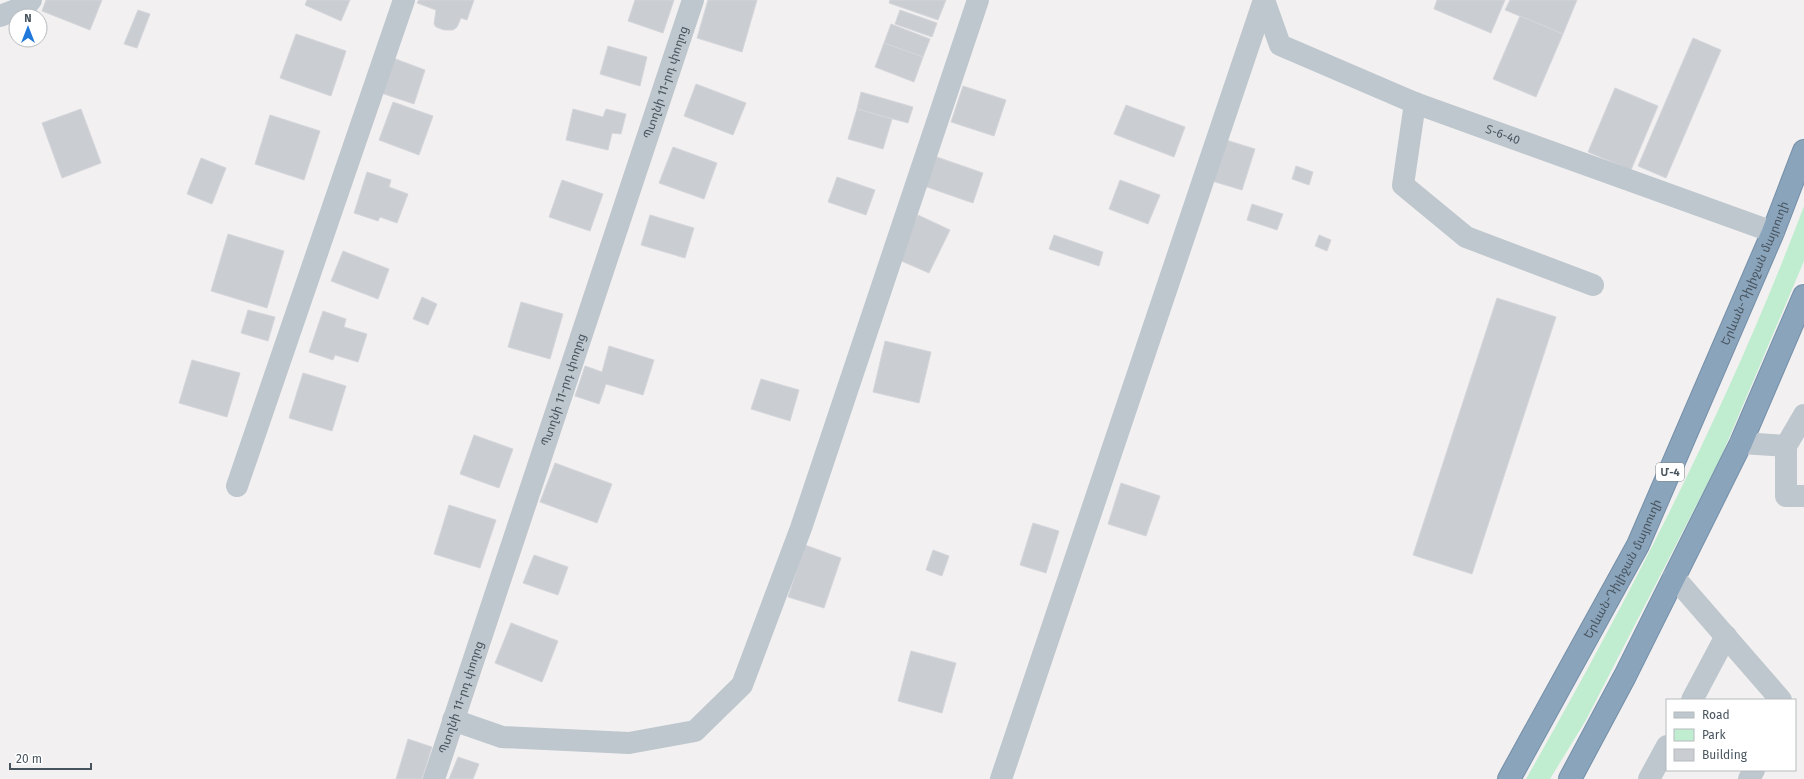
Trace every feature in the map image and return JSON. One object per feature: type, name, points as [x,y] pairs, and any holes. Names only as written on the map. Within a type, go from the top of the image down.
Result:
[{"type":"highway","name":"Երևան-Դիլիջան մայրուղի","points":[[1508,779],[1638,544],[1773,232],[1804,151]]},
{"type":"highway","points":[[1570,779],[1626,676],[1740,443],[1804,296]]},
{"type":"street","points":[[0,16],[26,6],[31,0]]},
{"type":"street","points":[[237,486],[404,0]]},
{"type":"street","name":"Պտղնի 11-րդ փողոց","points":[[434,779],[693,0]]},
{"type":"street","points":[[453,720],[502,737],[630,743],[695,731],[742,685],[801,528],[978,0]]},
{"type":"street","points":[[1001,779],[1264,0]]},
{"type":"street","name":"Տ-6-40","points":[[1264,0],[1280,45],[1415,103],[1773,232]]},
{"type":"street","points":[[1415,103],[1403,185],[1466,237],[1593,284]]},
{"type":"street","points":[[1804,415],[1786,446],[1786,496],[1804,496]]},
{"type":"street","points":[[1740,443],[1786,446]]},
{"type":"street","points":[[1674,577],[1780,699]]},
{"type":"street","points":[[1693,699],[1726,636]]},
{"type":"street","points":[[1649,779],[1666,748]]},
{"type":"green space","points":[[1804,206],[1804,261],[1721,457],[1586,720],[1550,779],[1526,779],[1603,640],[1711,426],[1744,354]]},
{"type":"building","points":[[46,0],[102,0],[90,30],[48,13],[48,8],[43,8]]},
{"type":"building","points":[[307,0],[350,0],[341,21],[305,5]]},
{"type":"building","points":[[419,0],[474,0],[467,20],[461,18],[457,27],[453,30],[444,30],[436,27],[434,24],[436,10],[417,3]]},
{"type":"building","points":[[635,0],[674,0],[663,33],[628,21]]},
{"type":"building","points":[[708,0],[757,0],[742,52],[697,38]]},
{"type":"building","points":[[890,0],[946,0],[938,20],[889,3]]},
{"type":"building","points":[[1437,0],[1505,0],[1491,33],[1434,9]]},
{"type":"building","points":[[1510,0],[1577,0],[1563,34],[1505,10]]},
{"type":"building","points":[[138,10],[150,14],[137,48],[124,44]]},
{"type":"building","points":[[900,10],[937,23],[932,37],[895,24]]},
{"type":"building","points":[[1520,16],[1563,34],[1536,97],[1493,79]]},
{"type":"building","points":[[891,24],[930,39],[923,57],[884,43]]},
{"type":"building","points":[[296,34],[346,51],[331,96],[280,78]]},
{"type":"building","points":[[1693,38],[1721,50],[1666,178],[1638,166]]},
{"type":"building","points":[[884,43],[923,57],[914,82],[875,67]]},
{"type":"building","points":[[608,46],[647,57],[640,86],[600,74]]},
{"type":"building","points":[[393,58],[425,70],[414,104],[381,93]]},
{"type":"building","points":[[696,84],[746,103],[733,135],[684,116]]},
{"type":"building","points":[[963,86],[1006,100],[994,136],[951,122]]},
{"type":"building","points":[[1615,88],[1658,106],[1631,170],[1588,152]]},
{"type":"building","points":[[861,92],[913,107],[908,123],[857,109]]},
{"type":"building","points":[[393,102],[433,116],[419,155],[379,140]]},
{"type":"building","points":[[1126,105],[1185,127],[1174,157],[1114,134]]},
{"type":"building","points":[[81,109],[101,163],[62,178],[42,123]]},
{"type":"building","points":[[573,109],[603,117],[606,109],[626,114],[621,134],[612,133],[608,150],[566,140]]},
{"type":"building","points":[[857,109],[892,119],[883,149],[848,139]]},
{"type":"building","points":[[270,115],[320,131],[304,180],[255,164]]},
{"type":"building","points":[[1226,140],[1255,149],[1242,190],[1212,181]]},
{"type":"building","points":[[673,147],[717,163],[704,199],[659,183]]},
{"type":"building","points":[[934,156],[983,173],[973,203],[924,186]]},
{"type":"building","points":[[201,158],[226,168],[212,204],[187,194]]},
{"type":"building","points":[[1296,166],[1313,172],[1309,185],[1292,179]]},
{"type":"building","points":[[367,172],[391,180],[389,187],[408,194],[397,223],[380,217],[378,221],[354,213]]},
{"type":"building","points":[[837,177],[875,190],[866,215],[828,202]]},
{"type":"building","points":[[562,180],[603,194],[590,231],[549,217]]},
{"type":"building","points":[[1120,180],[1160,195],[1148,224],[1109,209]]},
{"type":"building","points":[[1252,204],[1283,214],[1277,230],[1247,220]]},
{"type":"building","points":[[650,215],[694,228],[685,258],[641,245]]},
{"type":"building","points":[[918,215],[950,230],[929,273],[897,259]]},
{"type":"building","points":[[228,234],[284,251],[267,308],[211,291]]},
{"type":"building","points":[[1054,235],[1103,252],[1099,266],[1049,249]]},
{"type":"building","points":[[1319,235],[1331,240],[1327,251],[1315,246]]},
{"type":"building","points":[[343,251],[389,269],[378,299],[331,281]]},
{"type":"building","points":[[422,297],[437,304],[428,325],[413,319]]},
{"type":"building","points":[[1497,298],[1556,317],[1472,574],[1413,555]]},
{"type":"building","points":[[521,302],[563,314],[550,359],[508,347]]},
{"type":"building","points":[[248,310],[275,317],[268,341],[241,333]]},
{"type":"building","points":[[323,311],[346,319],[344,327],[367,334],[358,362],[335,355],[333,360],[309,352]]},
{"type":"building","points":[[885,341],[931,352],[919,403],[873,392]]},
{"type":"building","points":[[609,346],[654,360],[643,395],[606,384],[599,404],[575,396],[585,366],[602,372]]},
{"type":"building","points":[[192,360],[240,373],[227,417],[179,403]]},
{"type":"building","points":[[303,373],[346,386],[332,431],[289,418]]},
{"type":"building","points":[[761,379],[799,390],[790,421],[751,409]]},
{"type":"building","points":[[474,435],[513,449],[499,488],[460,474]]},
{"type":"building","points":[[555,463],[612,484],[597,523],[540,502]]},
{"type":"building","points":[[1121,483],[1160,496],[1146,536],[1108,524]]},
{"type":"building","points":[[449,505],[496,520],[480,568],[434,554]]},
{"type":"building","points":[[1033,523],[1059,531],[1046,573],[1020,565]]},
{"type":"building","points":[[805,545],[841,558],[824,608],[788,597]]},
{"type":"building","points":[[933,550],[949,556],[942,576],[926,570]]},
{"type":"building","points":[[534,555],[568,567],[558,595],[523,583]]},
{"type":"building","points":[[511,623],[558,641],[542,682],[495,663]]},
{"type":"building","points":[[911,651],[956,663],[942,713],[898,701]]},
{"type":"building","points":[[408,739],[432,747],[422,779],[396,779]]},
{"type":"building","points":[[458,757],[479,764],[473,779],[449,779]]}]
